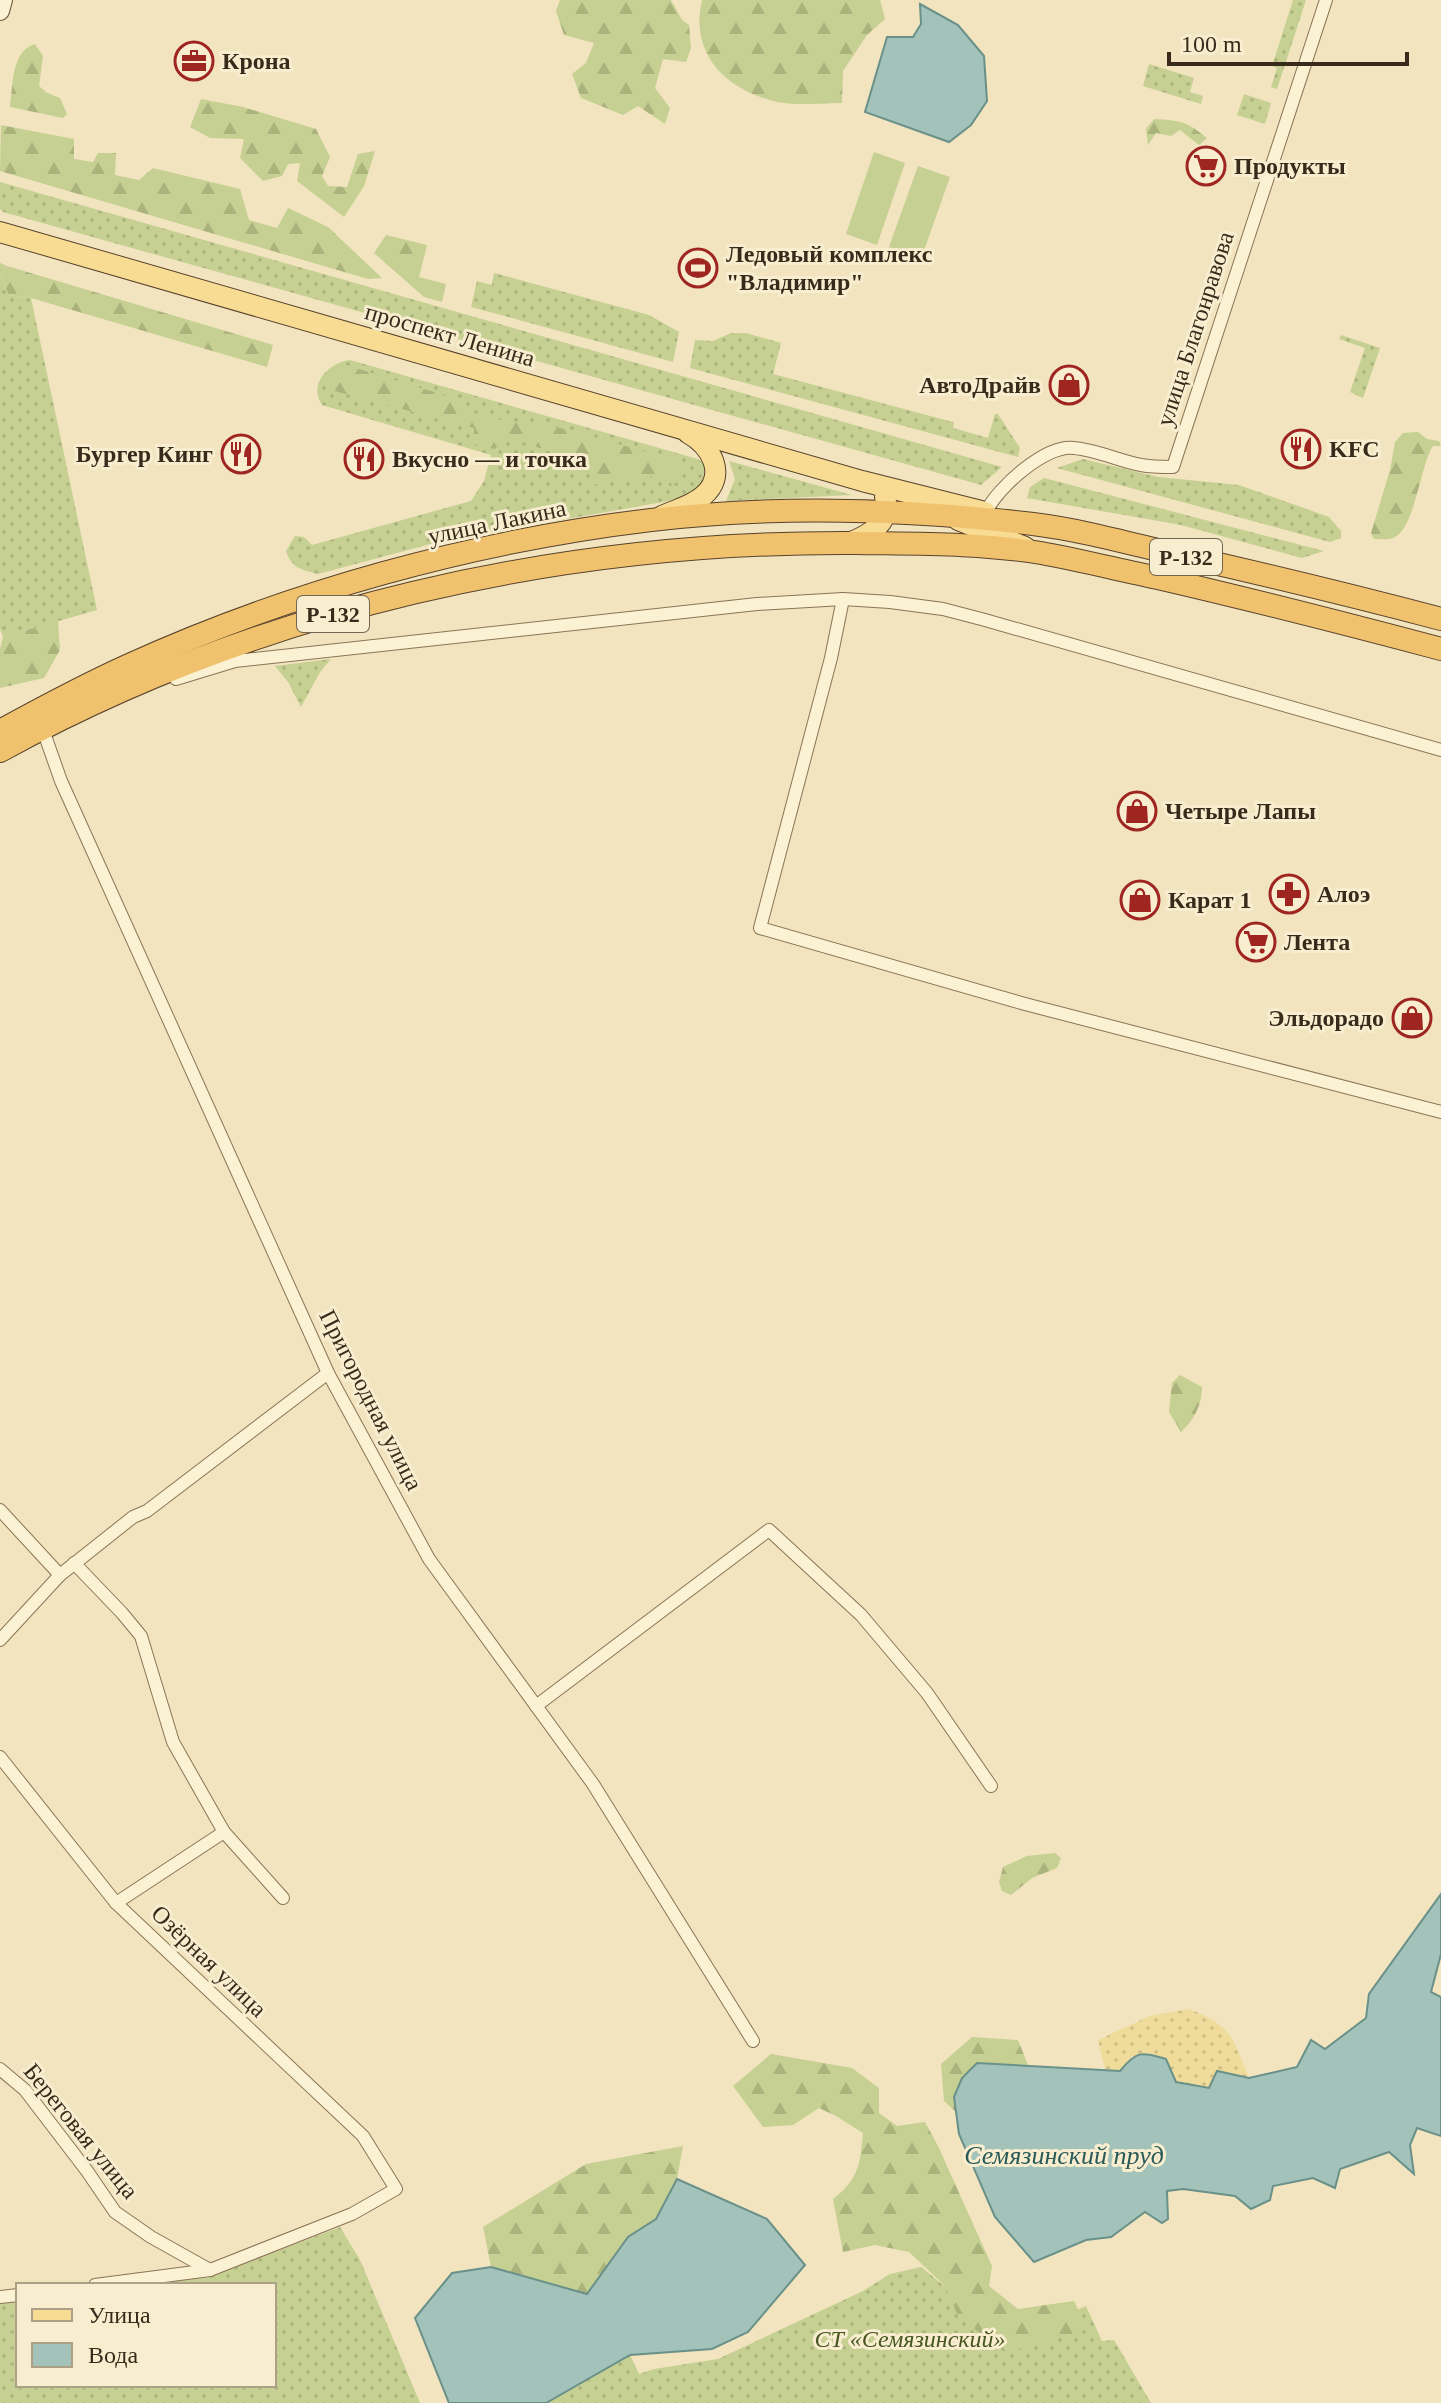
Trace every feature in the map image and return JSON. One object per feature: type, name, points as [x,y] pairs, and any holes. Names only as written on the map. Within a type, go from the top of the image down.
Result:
[{"type":"highway","name":"улица Лакина","points":[[0,731],[129,665],[265,611],[413,566],[563,534],[653,520],[776,511],[949,516],[1037,525],[1336,591],[1441,619]]},
{"type":"highway","name":"улица Лакина","points":[[0,751],[42,727],[234,646],[337,612],[444,584],[622,556],[781,543],[975,546],[1040,553]]},
{"type":"highway","name":"Р-132","points":[[1040,553],[1188,585],[1441,649]]},
{"type":"main road","points":[[0,11],[3,0]]},
{"type":"main road","name":"проспект Ленина","points":[[0,232],[885,488],[982,520],[1040,553]]},
{"type":"main road","points":[[653,520],[698,500],[712,486],[715,476],[713,458],[708,448],[675,425]]},
{"type":"main road","points":[[849,543],[876,529],[886,513],[885,497],[862,481]]},
{"type":"main road","name":"проспект Ленина","points":[[885,488],[949,516]]},
{"type":"main road","points":[[849,543],[982,520]]},
{"type":"street","name":"улица Благонравова","points":[[982,520],[997,492],[1028,467],[1048,455],[1071,447],[1143,466],[1173,467],[1326,0]]},
{"type":"street","points":[[130,688],[165,682],[235,661],[709,608],[843,599],[943,609],[1441,750]]},
{"type":"street","points":[[843,599],[831,658],[760,928],[1025,1004],[1441,1112]]},
{"type":"street","name":"Пригородная улица","points":[[42,727],[61,781],[328,1373],[429,1559],[593,1784],[753,2041]]},
{"type":"street","points":[[0,1640],[74,1563],[328,1373]]},
{"type":"street","points":[[0,1510],[60,1575]]},
{"type":"street","points":[[536,1706],[769,1530],[861,1615],[927,1693],[991,1786]]},
{"type":"street","points":[[74,1563],[141,1636],[173,1742],[224,1832],[283,1898]]},
{"type":"street","name":"Озёрная улица","points":[[0,1757],[116,1903],[363,2136],[396,2189],[352,2214],[210,2270]]},
{"type":"street","points":[[116,1903],[224,1832]]},
{"type":"street","name":"Береговая улица","points":[[0,2069],[25,2090],[115,2212],[151,2237],[210,2270]]},
{"type":"street","points":[[110,2283],[210,2270]]},
{"type":"green space","points":[[560,0],[671,0],[682,20],[689,25],[691,48],[686,62],[663,59],[655,88],[670,108],[665,124],[638,106],[623,115],[581,98],[572,74],[586,63],[594,43],[564,35],[556,11]]},
{"type":"green space","points":[[702,0],[880,0],[885,19],[867,35],[843,71],[842,103],[786,103],[743,89],[716,68],[701,38],[699,20]]},
{"type":"green space","points":[[1293,0],[1306,0],[1277,89],[1271,87],[1277,68],[1272,66]]},
{"type":"green space","points":[[35,44],[43,56],[39,86],[60,98],[67,114],[63,118],[10,107],[17,61],[27,48]]},
{"type":"green space","points":[[1149,64],[1194,78],[1190,92],[1203,96],[1201,104],[1143,86]]},
{"type":"green space","points":[[1244,94],[1271,103],[1265,124],[1237,115]]},
{"type":"green space","points":[[201,99],[243,107],[316,129],[330,157],[322,176],[328,186],[347,187],[358,154],[375,151],[364,186],[344,217],[297,181],[300,163],[288,164],[282,176],[263,181],[240,158],[244,139],[210,138],[190,127]]},
{"type":"green space","points":[[1154,119],[1183,123],[1207,138],[1199,145],[1180,130],[1171,136],[1156,133],[1148,145],[1146,129]]},
{"type":"green space","points":[[1,125],[74,139],[74,159],[93,162],[98,153],[116,153],[115,175],[139,180],[153,168],[240,189],[249,220],[277,228],[288,208],[328,227],[382,278],[368,279],[0,171]]},
{"type":"green space","points":[[874,152],[905,163],[877,245],[846,234]]},
{"type":"green space","points":[[918,166],[950,177],[921,259],[889,247]]},
{"type":"green space","points":[[0,182],[1002,467],[981,485],[3,212],[0,209]]},
{"type":"green space","points":[[386,235],[427,245],[419,277],[446,284],[442,302],[424,297],[374,253]]},
{"type":"green space","points":[[0,263],[7,266],[1,278],[9,295],[31,298],[97,610],[3,637],[0,629]]},
{"type":"green space","points":[[7,266],[273,345],[267,367],[31,298],[9,295],[1,278]]},
{"type":"green space","points":[[494,273],[649,315],[679,332],[673,362],[471,307],[477,281],[492,285]]},
{"type":"green space","points":[[731,333],[746,333],[781,343],[773,374],[954,422],[953,428],[988,438],[995,414],[998,414],[1020,448],[1018,457],[690,368],[695,340],[713,341]]},
{"type":"green space","points":[[1341,335],[1380,348],[1363,398],[1350,392],[1365,348],[1339,339]]},
{"type":"green space","points":[[350,360],[698,459],[705,464],[708,473],[692,492],[669,501],[442,541],[318,574],[307,571],[294,565],[288,557],[286,551],[295,536],[304,537],[312,545],[471,501],[484,481],[491,455],[322,405],[317,390],[322,376],[334,365]]},
{"type":"green space","points":[[346,365],[450,397],[461,410],[514,423],[542,423],[680,461],[685,470],[681,480],[671,486],[650,476],[592,485],[589,465],[511,438],[494,449],[474,444],[474,428],[331,390],[327,378]]},
{"type":"green space","points":[[1418,432],[1427,439],[1439,441],[1441,446],[1433,446],[1428,455],[1412,510],[1401,533],[1391,539],[1374,539],[1371,533],[1395,442],[1403,433]]},
{"type":"green space","points":[[1083,459],[1158,477],[1239,485],[1329,517],[1341,531],[1341,538],[1330,542],[1057,468]]},
{"type":"green space","points":[[729,461],[852,495],[726,501],[735,479]]},
{"type":"green space","points":[[1044,478],[1324,551],[1302,558],[1181,525],[1027,498],[1030,487]]},
{"type":"green space","points":[[58,621],[60,650],[44,678],[0,688],[3,637]]},
{"type":"green space","points":[[331,659],[320,672],[301,707],[288,682],[275,666]]},
{"type":"green space","points":[[1180,1375],[1202,1387],[1196,1412],[1181,1432],[1169,1412],[1172,1383]]},
{"type":"green space","points":[[1055,1853],[1061,1858],[1057,1868],[1032,1878],[1011,1895],[1002,1891],[999,1882],[1003,1867],[1027,1856]]},
{"type":"green space","points":[[972,2037],[1018,2040],[1028,2065],[977,2063],[959,2084],[956,2112],[944,2101],[941,2064]]},
{"type":"green space","points":[[771,2054],[852,2068],[879,2088],[879,2113],[897,2126],[925,2122],[992,2266],[989,2286],[1018,2309],[1074,2301],[1087,2329],[1026,2348],[1003,2351],[958,2316],[945,2286],[909,2252],[875,2245],[843,2252],[833,2199],[848,2185],[857,2170],[863,2133],[819,2108],[793,2125],[763,2127],[733,2086]]},
{"type":"green space","points":[[683,2146],[677,2179],[656,2219],[628,2237],[587,2294],[491,2267],[483,2227],[586,2164]]},
{"type":"green space","points":[[340,2227],[360,2260],[420,2403],[0,2403],[0,2293],[16,2292],[16,2387],[276,2387],[276,2283],[141,2283],[207,2278]]},
{"type":"green space","name":"СТ «Семязинский»","points":[[921,2267],[1010,2339],[1086,2306],[1102,2341],[1114,2340],[1151,2403],[546,2403],[630,2355],[639,2374],[718,2359],[863,2291],[890,2274]]},
{"type":"sand","points":[[1189,2009],[1204,2015],[1230,2035],[1249,2078],[1217,2071],[1210,2088],[1176,2082],[1166,2059],[1132,2056],[1120,2071],[1105,2069],[1098,2040],[1150,2016]]},
{"type":"water","points":[[920,4],[958,25],[984,56],[987,101],[971,125],[949,142],[865,112],[887,37],[913,37],[921,24]]},
{"type":"water","name":"Семязинский пруд","points":[[1441,1894],[1441,1954],[1431,1992],[1441,1997],[1441,2136],[1417,2128],[1410,2145],[1414,2174],[1389,2152],[1340,2169],[1335,2188],[1313,2178],[1273,2186],[1270,2200],[1251,2209],[1235,2196],[1183,2189],[1167,2191],[1168,2219],[1162,2223],[1145,2212],[1111,2237],[1086,2240],[1034,2262],[995,2217],[959,2134],[954,2097],[962,2078],[977,2063],[1120,2071],[1135,2056],[1145,2054],[1166,2059],[1176,2082],[1209,2088],[1217,2071],[1249,2078],[1297,2067],[1311,2040],[1325,2049],[1366,2018],[1369,1994]]},
{"type":"water","points":[[677,2179],[767,2219],[805,2265],[748,2332],[712,2349],[630,2355],[546,2403],[449,2403],[415,2318],[452,2273],[491,2267],[587,2294],[628,2237],[656,2219]]},
{"type":"place","name":"Крона","points":[[194,61]]},
{"type":"place","name":"Продукты","points":[[1206,166]]},
{"type":"place","name":"Ледовый комплекс \"Владимир\"","points":[[698,268]]},
{"type":"place","name":"АвтоДрайв","points":[[1069,385]]},
{"type":"place","name":"KFC","points":[[1301,449]]},
{"type":"place","name":"Бургер Кинг","points":[[241,454]]},
{"type":"place","name":"Вкусно — и точка","points":[[364,459]]},
{"type":"place","name":"Четыре Лапы","points":[[1137,811]]},
{"type":"place","name":"Алоэ","points":[[1289,894]]},
{"type":"place","name":"Карат 1","points":[[1140,900]]},
{"type":"place","name":"Лента","points":[[1256,942]]},
{"type":"place","name":"Эльдорадо","points":[[1412,1018]]}]
